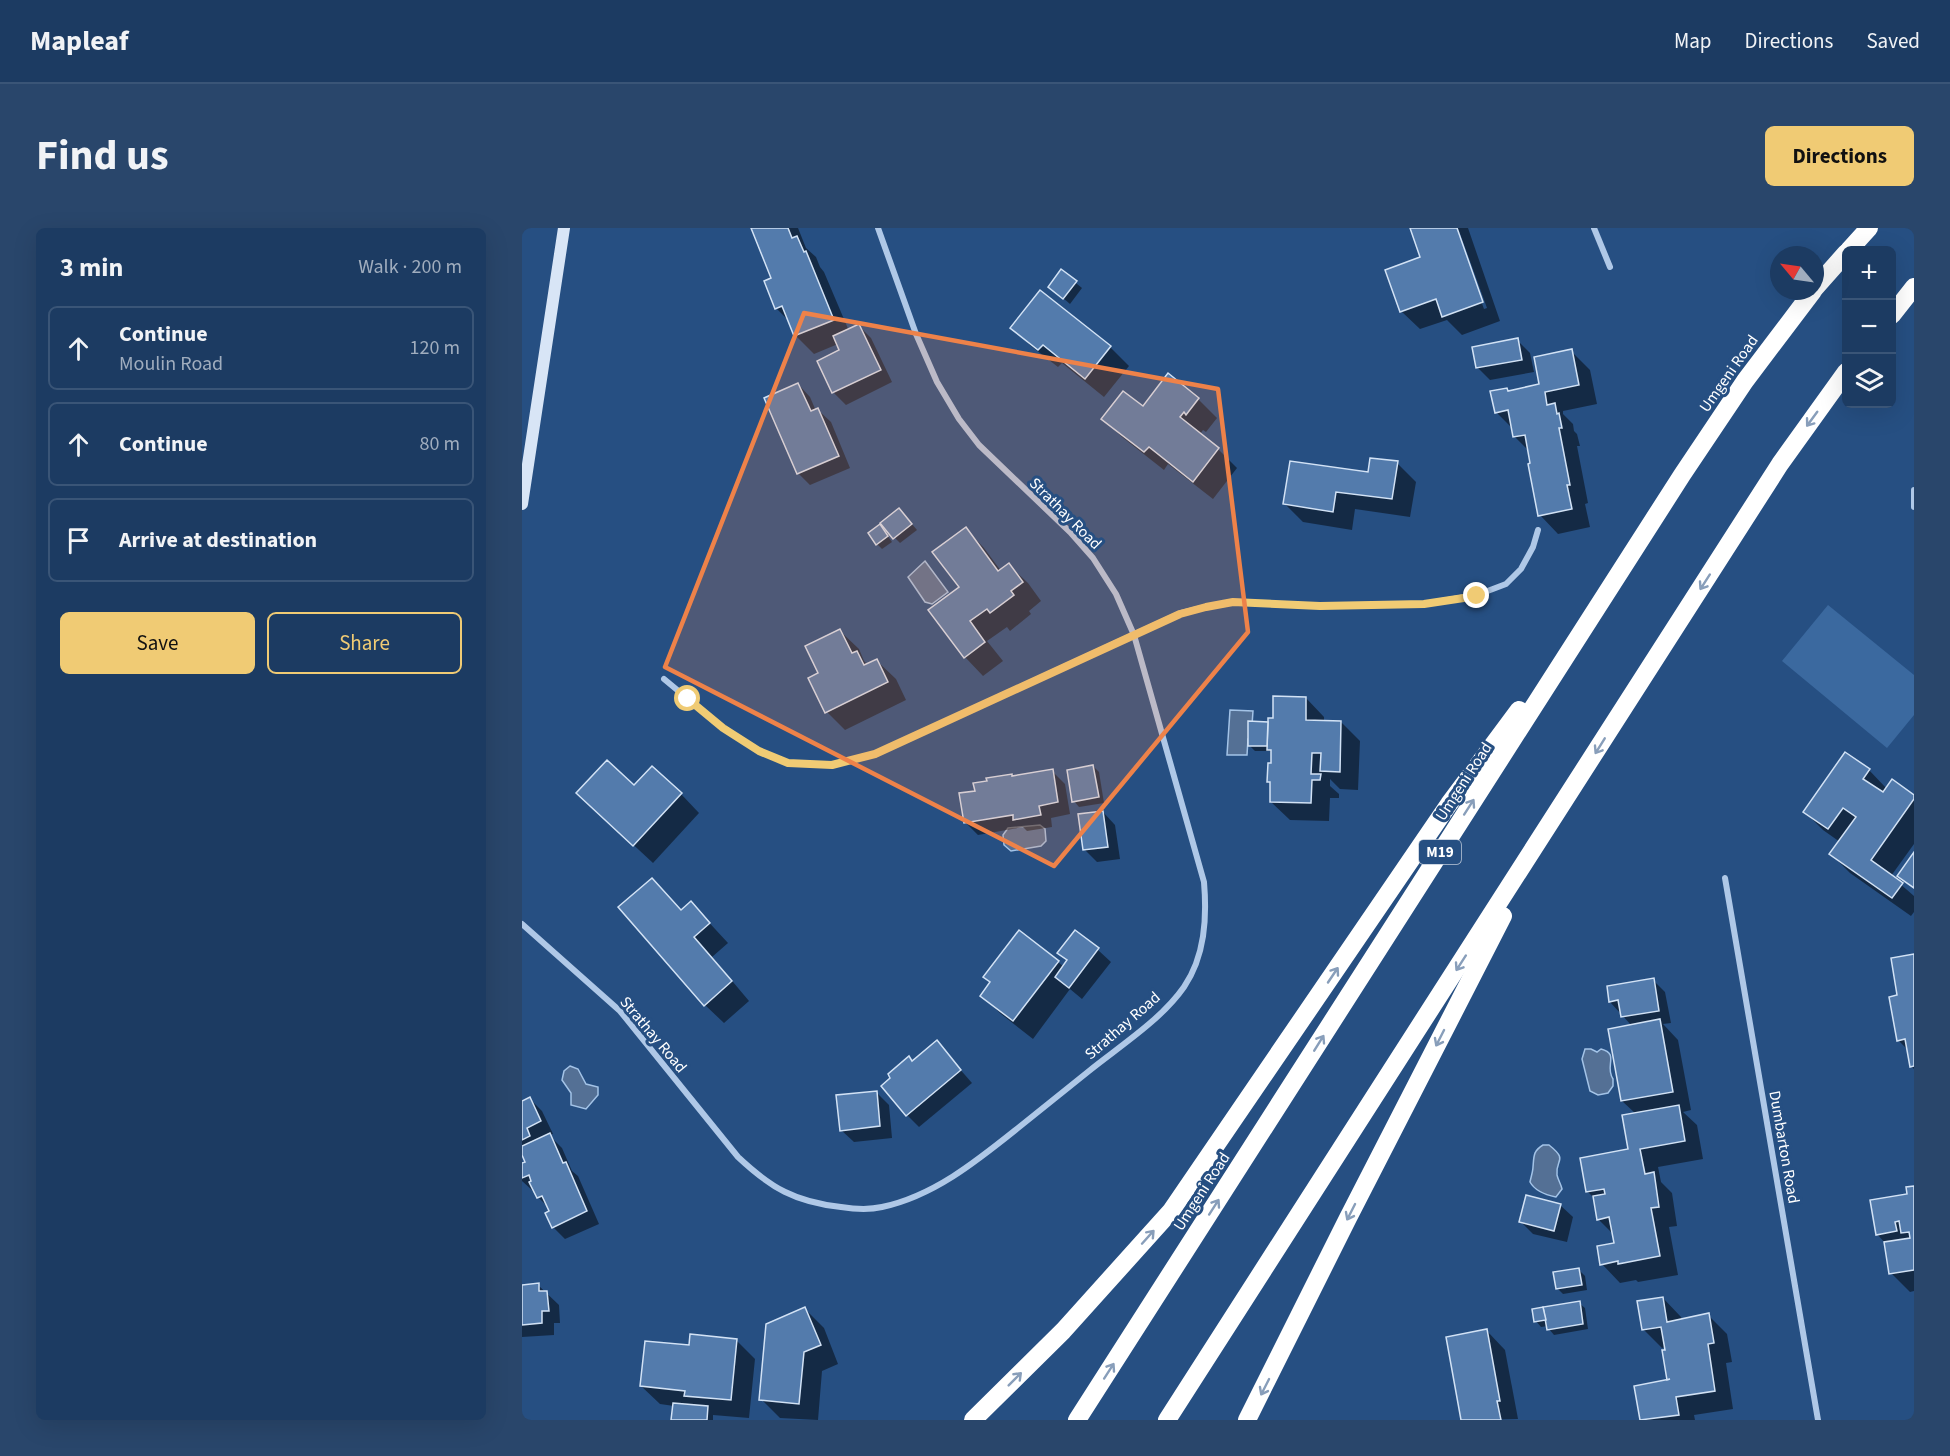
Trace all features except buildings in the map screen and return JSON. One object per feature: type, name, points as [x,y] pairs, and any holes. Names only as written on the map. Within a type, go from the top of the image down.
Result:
[{"type":"highway","name":"Umgeni Road","points":[[1853,246],[1869,228]]},
{"type":"highway","name":"Umgeni Road","points":[[1824,279],[1842,259]]},
{"type":"highway","points":[[1896,310],[1914,287]]},
{"type":"highway","name":"Umgeni Road","points":[[1077,1420],[1622,569],[1745,381],[1806,300]]},
{"type":"highway","points":[[1167,1420],[1780,464],[1842,378]]},
{"type":"highway","points":[[973,1420],[1063,1331],[1171,1211],[1449,804],[1622,569]]},
{"type":"highway","points":[[1247,1420],[1554,818]]},
{"type":"main road","points":[[522,504],[564,228]]},
{"type":"street","name":"Strathay Road","points":[[522,924],[620,1011],[738,1157],[760,1177],[785,1193],[818,1204],[853,1208],[880,1208],[905,1200],[936,1186],[974,1163],[1156,1017],[1184,987],[1197,961],[1203,935],[1206,906],[1204,882],[1134,635],[1116,594],[1094,558],[979,445],[959,419],[937,382],[916,334],[878,228]]},
{"type":"street","points":[[1593,228],[1610,267]]},
{"type":"street","points":[[1914,490],[1914,507]]},
{"type":"street","points":[[664,679],[723,728],[759,751],[788,763],[832,765],[875,754],[1180,614],[1206,607],[1233,602],[1320,606],[1424,604],[1477,596],[1506,584],[1521,569],[1533,547],[1538,530]]},
{"type":"street","name":"Dumbarton Road","points":[[1725,878],[1818,1420]]},
{"type":"highlighted area","points":[[804,313],[1218,389],[1248,632],[1054,866],[665,667]]},
{"type":"shaded area","points":[[925,561],[948,592],[932,604],[925,602],[908,577]]},
{"type":"shaded area","points":[[1828,605],[1914,675],[1914,715],[1887,748],[1782,661]]},
{"type":"shaded area","points":[[1230,710],[1253,711],[1251,739],[1248,739],[1247,755],[1227,755]]},
{"type":"shaded area","points":[[1040,825],[1045,829],[1046,841],[1041,846],[1011,851],[1004,845],[1003,835],[1008,828]]},
{"type":"shaded area","points":[[1585,1049],[1597,1052],[1601,1049],[1610,1054],[1613,1086],[1608,1093],[1598,1095],[1590,1091],[1582,1059]]},
{"type":"shaded area","points":[[570,1066],[578,1069],[586,1084],[598,1087],[598,1095],[586,1109],[571,1105],[571,1093],[562,1080],[564,1071]]},
{"type":"shaded area","points":[[1543,1145],[1549,1145],[1560,1157],[1557,1175],[1562,1189],[1556,1197],[1541,1192],[1530,1182],[1535,1154],[1537,1149]]},
{"type":"route","points":[[688,699],[723,728],[759,751],[788,763],[832,765],[875,754],[1180,614],[1206,607],[1233,602],[1320,606],[1424,604],[1477,596]]}]
